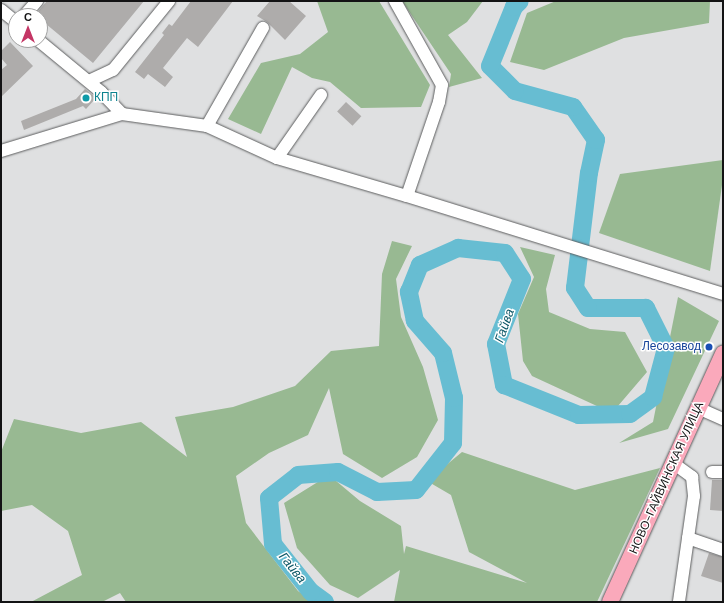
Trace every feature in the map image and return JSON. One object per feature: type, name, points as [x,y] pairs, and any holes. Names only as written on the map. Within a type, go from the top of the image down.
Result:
[{"type":"main road","name":"НОВО-ГАЙВИНСКАЯ УЛИЦА","points":[[610,602],[698,408],[721,365]]},
{"type":"street","points":[[89,81],[113,70],[169,1]]},
{"type":"street","points":[[395,1],[442,85],[439,102],[407,196]]},
{"type":"street","points":[[208,126],[263,28]]},
{"type":"street","points":[[48,48],[89,81],[122,114]]},
{"type":"street","points":[[277,158],[321,96]]},
{"type":"street","points":[[1,150],[122,114],[208,126],[277,158],[407,196],[560,245],[723,294]]},
{"type":"street","points":[[698,408],[723,419]]},
{"type":"street","points":[[673,463],[692,477],[694,496],[680,602]]},
{"type":"street","points":[[688,538],[723,550]]},
{"type":"green space","points":[[317,1],[379,1],[430,85],[421,107],[361,108],[330,82],[312,78],[292,67],[261,134],[228,119],[261,63],[300,54],[328,32]]},
{"type":"green space","points":[[402,1],[483,1],[467,22],[448,35],[482,78],[449,87],[451,74]]},
{"type":"green space","points":[[556,1],[710,1],[709,23],[624,38],[544,70],[510,62],[527,13]]},
{"type":"green space","points":[[723,160],[723,178],[710,271],[599,233],[620,174]]},
{"type":"green space","points":[[392,241],[412,246],[396,279],[401,317],[423,367],[438,420],[417,457],[382,478],[343,454],[329,388],[308,435],[269,453],[236,476],[246,523],[298,591],[314,602],[126,602],[120,593],[102,602],[31,602],[82,575],[68,531],[32,505],[1,511],[1,452],[14,419],[81,433],[141,422],[187,457],[175,417],[233,407],[295,386],[331,351],[379,346],[382,274]]},
{"type":"green space","points":[[520,247],[555,255],[546,289],[549,312],[590,329],[625,332],[647,372],[612,413],[532,376],[523,361],[518,314],[534,277]]},
{"type":"green space","points":[[678,297],[719,321],[668,429],[619,443],[653,422]]},
{"type":"green space","points":[[462,452],[575,490],[660,468],[597,602],[394,602],[400,570],[358,598],[330,585],[297,548],[284,503],[329,475],[360,501],[401,526],[404,554],[406,546],[527,583],[469,552],[451,495],[427,481]]},
{"type":"building","points":[[47,1],[144,1],[93,63],[48,26],[48,8],[41,8]]},
{"type":"building","points":[[191,1],[233,1],[198,47],[187,38],[163,68],[173,77],[165,87],[148,74],[144,79],[135,72],[164,35],[162,33],[169,24],[172,26]]},
{"type":"building","points":[[270,1],[289,1],[306,16],[285,40],[267,22],[257,16]]},
{"type":"building","points":[[8,44],[8,48],[16,48],[33,66],[1,97],[1,70],[7,65],[1,58],[1,51]]},
{"type":"building","points":[[85,89],[96,98],[86,109],[83,106],[24,130],[21,121],[76,99]]},
{"type":"building","points":[[346,102],[361,116],[352,126],[337,112]]},
{"type":"building","points":[[712,480],[723,480],[723,511],[710,510]]},
{"type":"building","points":[[709,553],[723,557],[723,583],[701,576]]},
{"type":"waterway","name":"Гайва","points":[[325,602],[311,592],[273,544],[269,498],[298,475],[338,472],[377,492],[416,490],[453,443],[454,398],[443,353],[415,321],[409,292],[420,265],[458,248],[505,253],[522,279],[496,344],[504,385],[579,415],[630,414],[653,397],[666,348],[646,308],[588,308],[575,288],[589,173],[596,140],[573,107],[515,91],[490,66],[514,7],[520,1]]},
{"type":"place","name":"КПП","points":[[86,98]]},
{"type":"place","name":"Лесозавод","points":[[709,347]]}]
